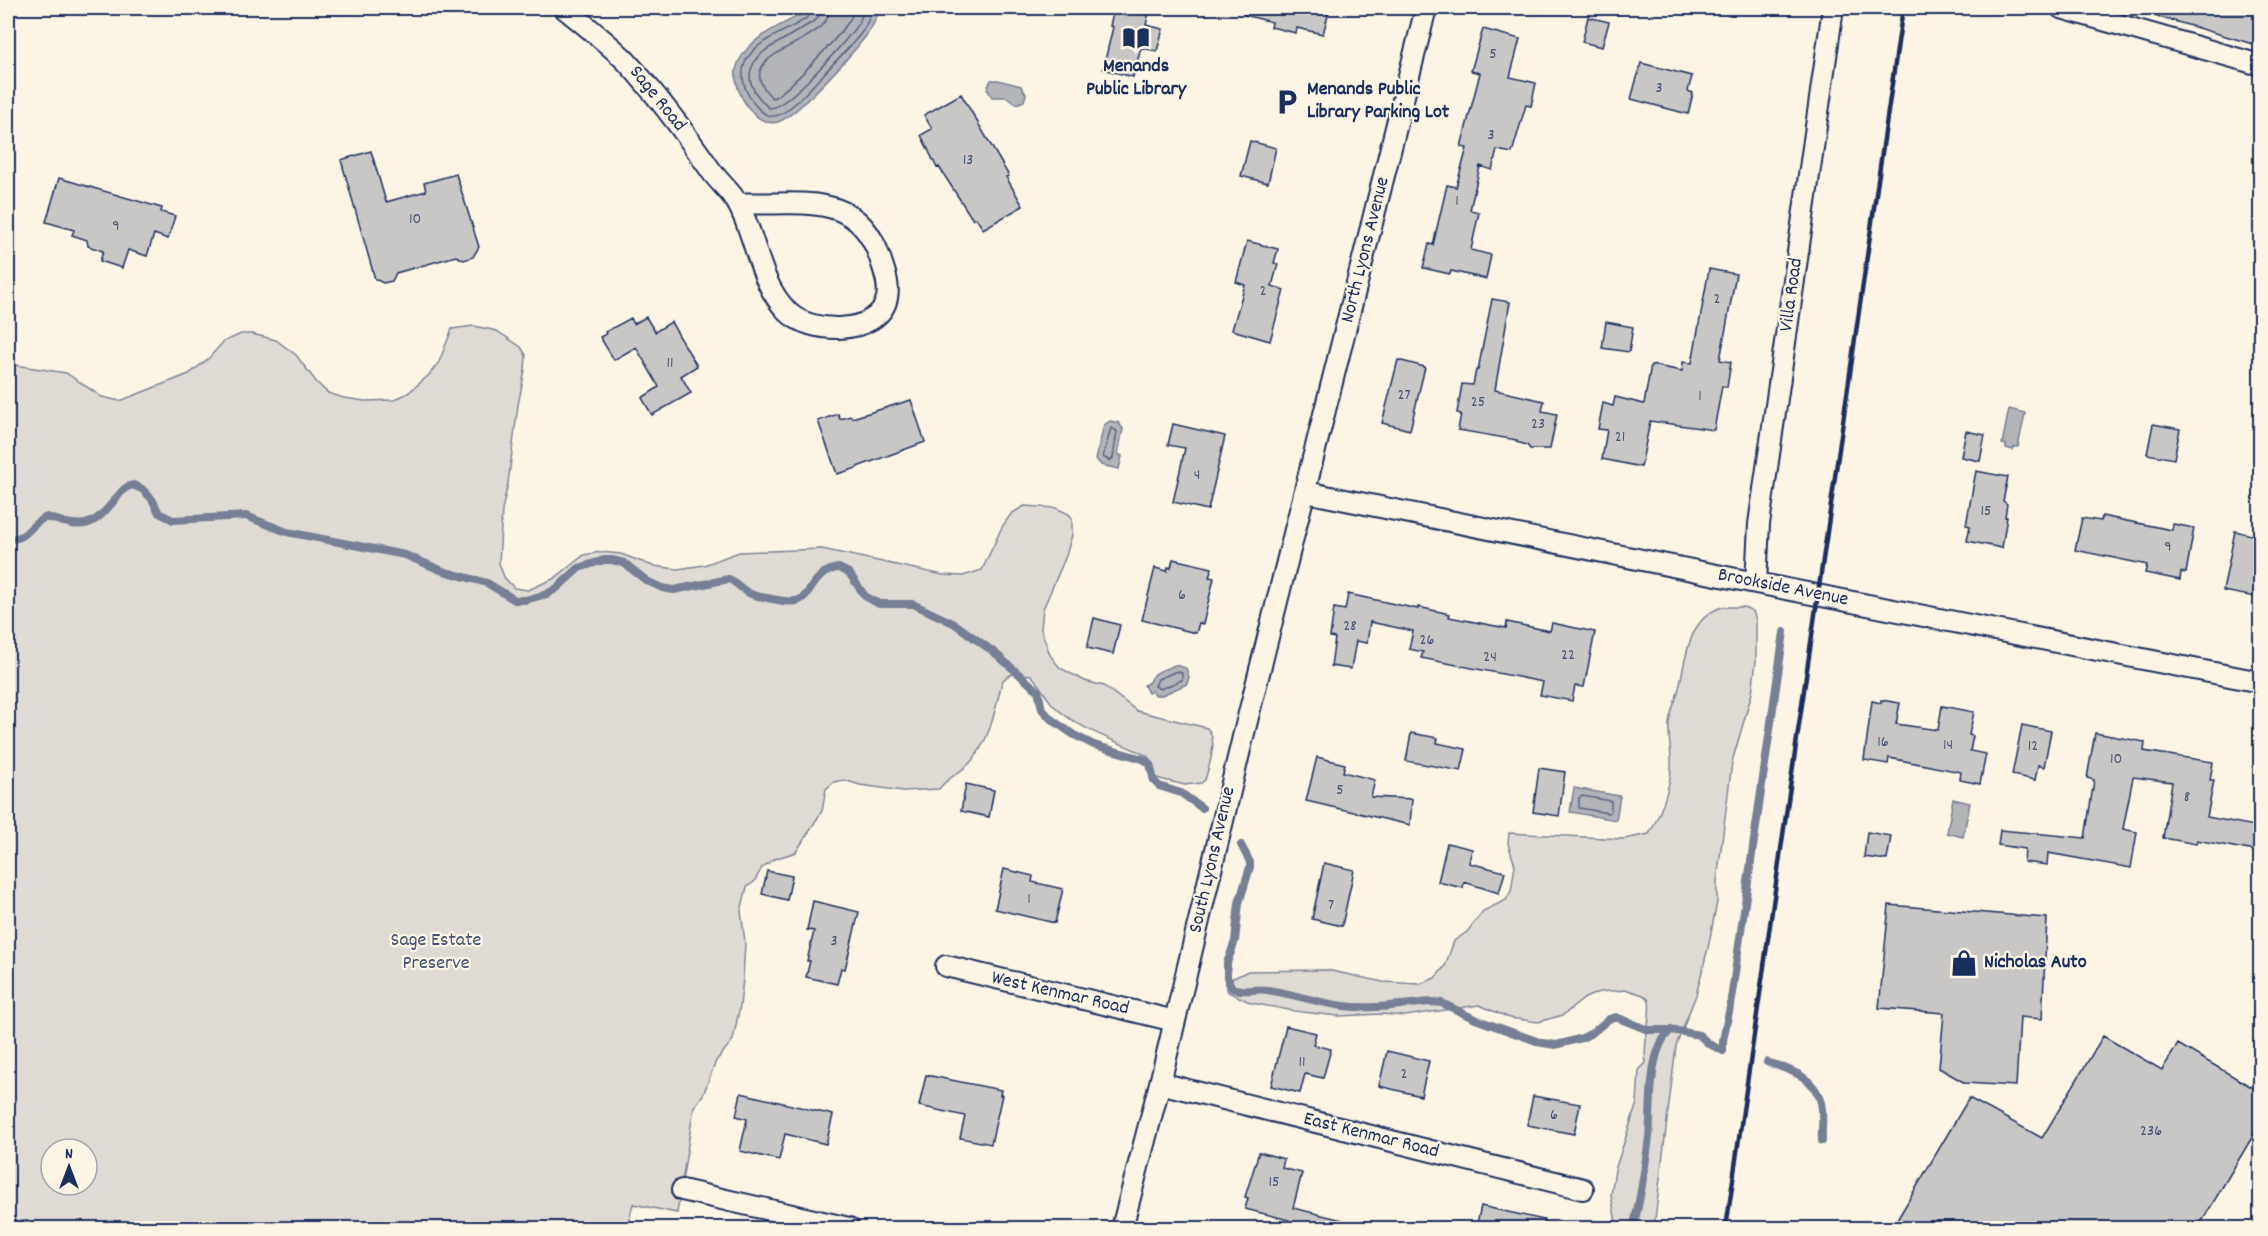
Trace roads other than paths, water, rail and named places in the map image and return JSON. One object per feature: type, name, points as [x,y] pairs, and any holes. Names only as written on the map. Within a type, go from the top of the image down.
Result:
[{"type":"street","name":"Sage Road","points":[[564,8],[624,59],[663,103],[737,203],[750,232],[766,280],[792,316],[820,326],[843,327],[869,321],[883,309],[888,293],[884,269],[872,236],[853,216],[815,204],[737,203]]},
{"type":"street","name":"North Lyons Avenue","points":[[1306,492],[1426,8]]},
{"type":"street","name":"Villa Road","points":[[1756,583],[1759,524],[1833,8]]},
{"type":"street","points":[[2061,8],[2260,65]]},
{"type":"street","name":"Brookside Avenue","points":[[1306,492],[2260,682]]},
{"type":"street","name":"South Lyons Avenue","points":[[1122,1228],[1306,492]]},
{"type":"street","name":"West Kenmar Road","points":[[946,966],[1175,1021]]},
{"type":"street","name":"East Kenmar Road","points":[[1160,1083],[1582,1189]]},
{"type":"street","points":[[682,1190],[849,1228]]},
{"type":"water","points":[[811,8],[881,8],[866,36],[811,97],[778,122],[761,119],[747,106],[738,88],[736,71],[739,61],[747,49],[763,35]]},
{"type":"water","points":[[991,80],[1021,86],[1026,94],[1024,101],[1017,104],[1006,97],[992,97],[987,89]]},
{"type":"water","points":[[2009,409],[2025,413],[2018,447],[2014,447],[2013,450],[2002,444]]},
{"type":"water","points":[[1110,421],[1119,423],[1123,429],[1118,454],[1122,456],[1119,469],[1101,465],[1096,459],[1104,425]]},
{"type":"water","points":[[1175,665],[1186,668],[1189,677],[1187,684],[1162,695],[1155,695],[1152,691],[1148,693],[1144,685],[1156,673]]},
{"type":"water","points":[[1574,788],[1620,796],[1616,820],[1570,812]]},
{"type":"water","points":[[1953,799],[1970,803],[1963,837],[1947,833]]},
{"type":"waterway","points":[[8,538],[20,537],[47,517],[71,524],[87,523],[101,515],[128,486],[133,485],[142,489],[152,499],[159,513],[173,520],[246,516],[287,532],[405,555],[443,571],[487,583],[515,600],[525,600],[547,594],[579,568],[604,560],[624,563],[647,581],[662,588],[674,590],[729,579],[754,595],[790,602],[801,599],[824,574],[839,568],[849,573],[865,596],[879,604],[913,604],[955,624],[995,653],[1038,691],[1042,709],[1051,719],[1094,745],[1143,759],[1150,764],[1154,781],[1159,786],[1181,793],[1202,808]]},
{"type":"waterway","points":[[1241,845],[1250,862],[1250,867],[1239,903],[1235,941],[1227,963],[1227,977],[1232,988],[1268,990],[1325,1003],[1355,1007],[1442,1003],[1475,1019],[1542,1043],[1556,1045],[1582,1038],[1609,1019],[1616,1017],[1648,1030],[1672,1030],[1699,1035],[1709,1044],[1723,1051],[1784,632]]},
{"type":"waterway","points":[[1633,1228],[1641,1194],[1649,1137],[1654,1065],[1663,1039],[1671,1030]]},
{"type":"waterway","points":[[1767,1062],[1800,1075],[1813,1086],[1822,1108],[1822,1141]]},
{"type":"railway","points":[[1726,1228],[1903,8]]},
{"type":"place","name":"Menands Public Library","points":[[1136,38]]},
{"type":"place","name":"Menands Public Library Parking Lot","points":[[1287,102]]},
{"type":"place","name":"Nicholas Auto","points":[[1964,963]]},
{"type":"park label","name":"Sage Estate Preserve","points":[[436,952]]}]
